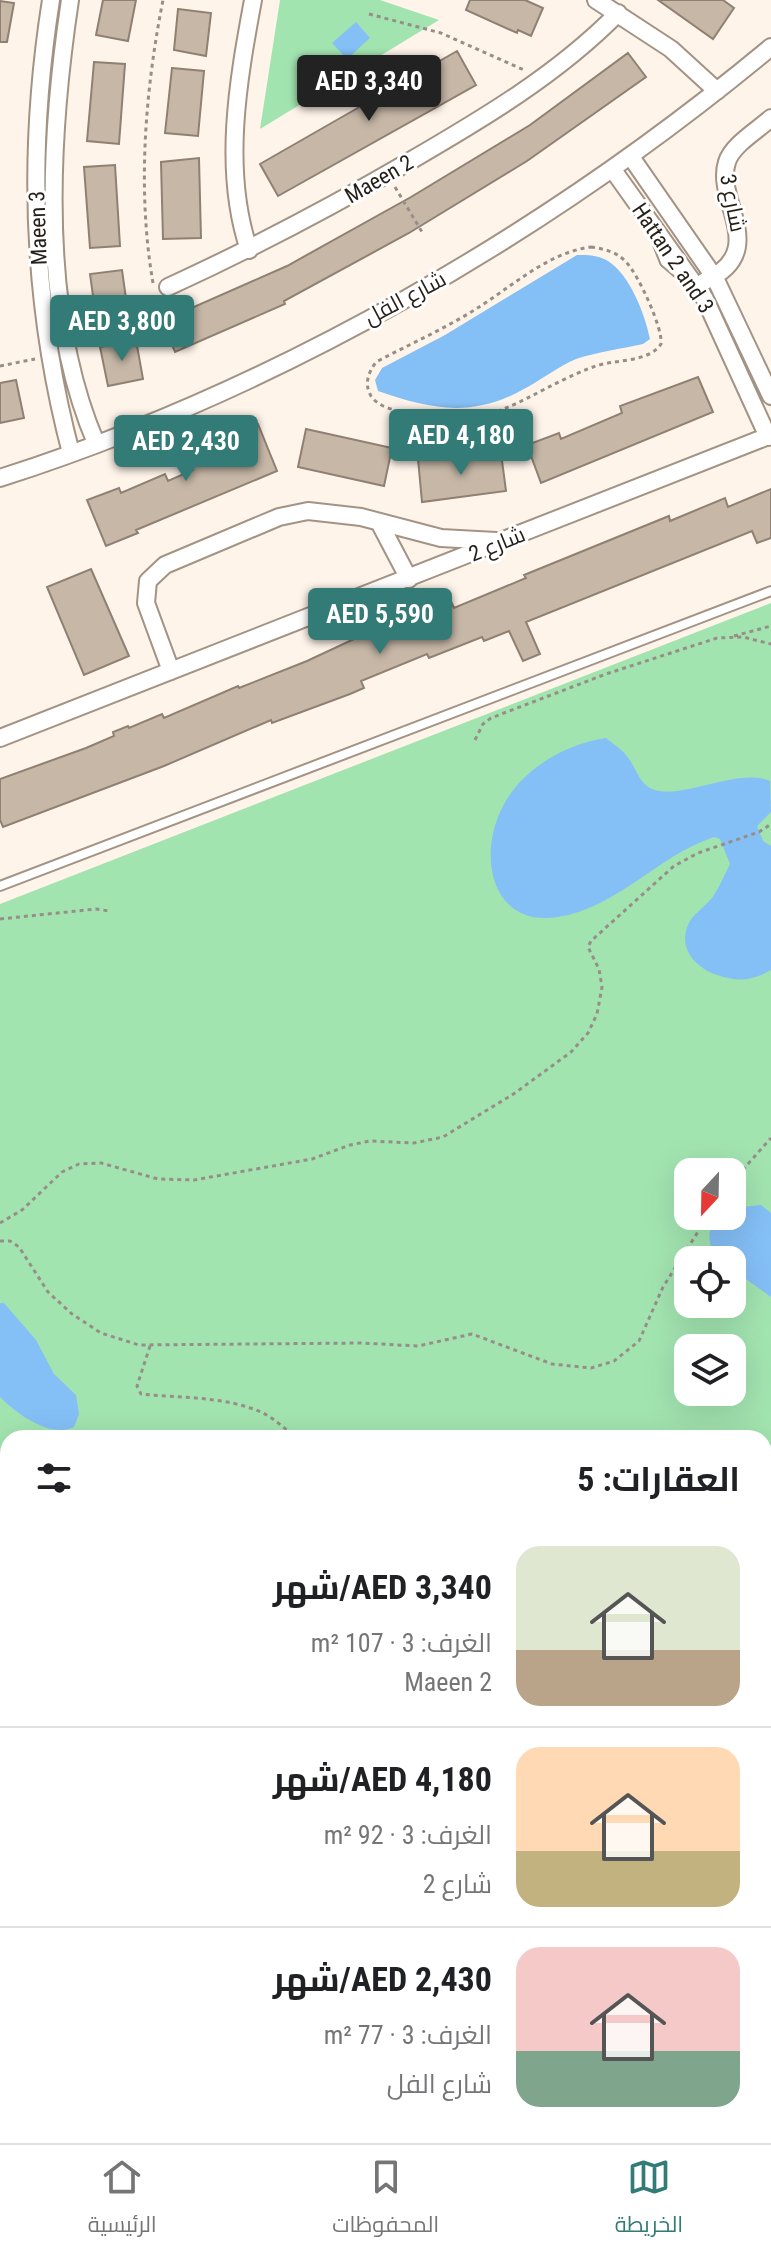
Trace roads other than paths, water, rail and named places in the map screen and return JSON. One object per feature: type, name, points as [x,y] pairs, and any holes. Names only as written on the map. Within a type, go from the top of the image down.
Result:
[{"type":"street","name":"Maeen 3","points":[[51,0],[39,105],[36,188],[40,271],[49,356],[71,453]]},
{"type":"street","name":"Maeen 3","points":[[70,0],[58,105],[55,186],[61,302],[75,391],[96,443]]},
{"type":"street","points":[[249,250],[236,199],[234,172],[243,62],[253,0]]},
{"type":"street","points":[[596,0],[671,49],[717,91]]},
{"type":"street","name":"Maeen 2","points":[[168,287],[249,250],[464,130],[582,48],[618,13]]},
{"type":"street","name":"شارع الفل","points":[[0,478],[96,443],[249,377],[411,295],[495,247],[613,170],[771,47]]},
{"type":"street","name":"شارع 3","points":[[715,278],[728,268],[741,241],[741,226],[726,180],[726,163],[736,149],[771,118]]},
{"type":"street","points":[[631,157],[715,278],[771,396]]},
{"type":"street","name":"Hattan 2 and 3","points":[[613,170],[696,285],[769,436]]},
{"type":"street","points":[[653,226],[670,214]]},
{"type":"street","points":[[696,285],[715,278]]},
{"type":"street","name":"شارع 2","points":[[0,738],[769,436]]},
{"type":"street","points":[[171,671],[146,603],[145,591],[155,571],[293,513],[323,511],[441,538],[505,540]]},
{"type":"street","points":[[379,522],[409,579]]},
{"type":"lane","points":[[0,886],[771,591]]},
{"type":"water","points":[[356,22],[370,38],[347,59],[332,43]]},
{"type":"water","points":[[577,255],[604,259],[616,267],[630,285],[650,339],[643,344],[576,359],[522,390],[485,404],[450,408],[433,406],[378,391],[375,380],[382,368],[445,335]]},
{"type":"water","points":[[606,738],[625,754],[643,782],[652,789],[678,791],[742,778],[770,781],[771,812],[757,826],[763,841],[771,846],[771,970],[751,978],[725,977],[701,967],[686,947],[686,930],[690,921],[712,898],[730,864],[720,839],[714,837],[693,845],[619,892],[580,911],[537,918],[520,912],[507,902],[492,872],[491,854],[493,835],[505,802],[528,775],[557,754],[589,741]]},
{"type":"water","points":[[761,1205],[771,1213],[771,1297],[746,1279],[746,1246],[711,1246],[710,1230],[746,1230],[746,1207]]},
{"type":"water","points":[[0,1303],[4,1303],[36,1340],[54,1374],[76,1395],[79,1414],[74,1427],[55,1430],[44,1427],[24,1417],[0,1397]]}]
